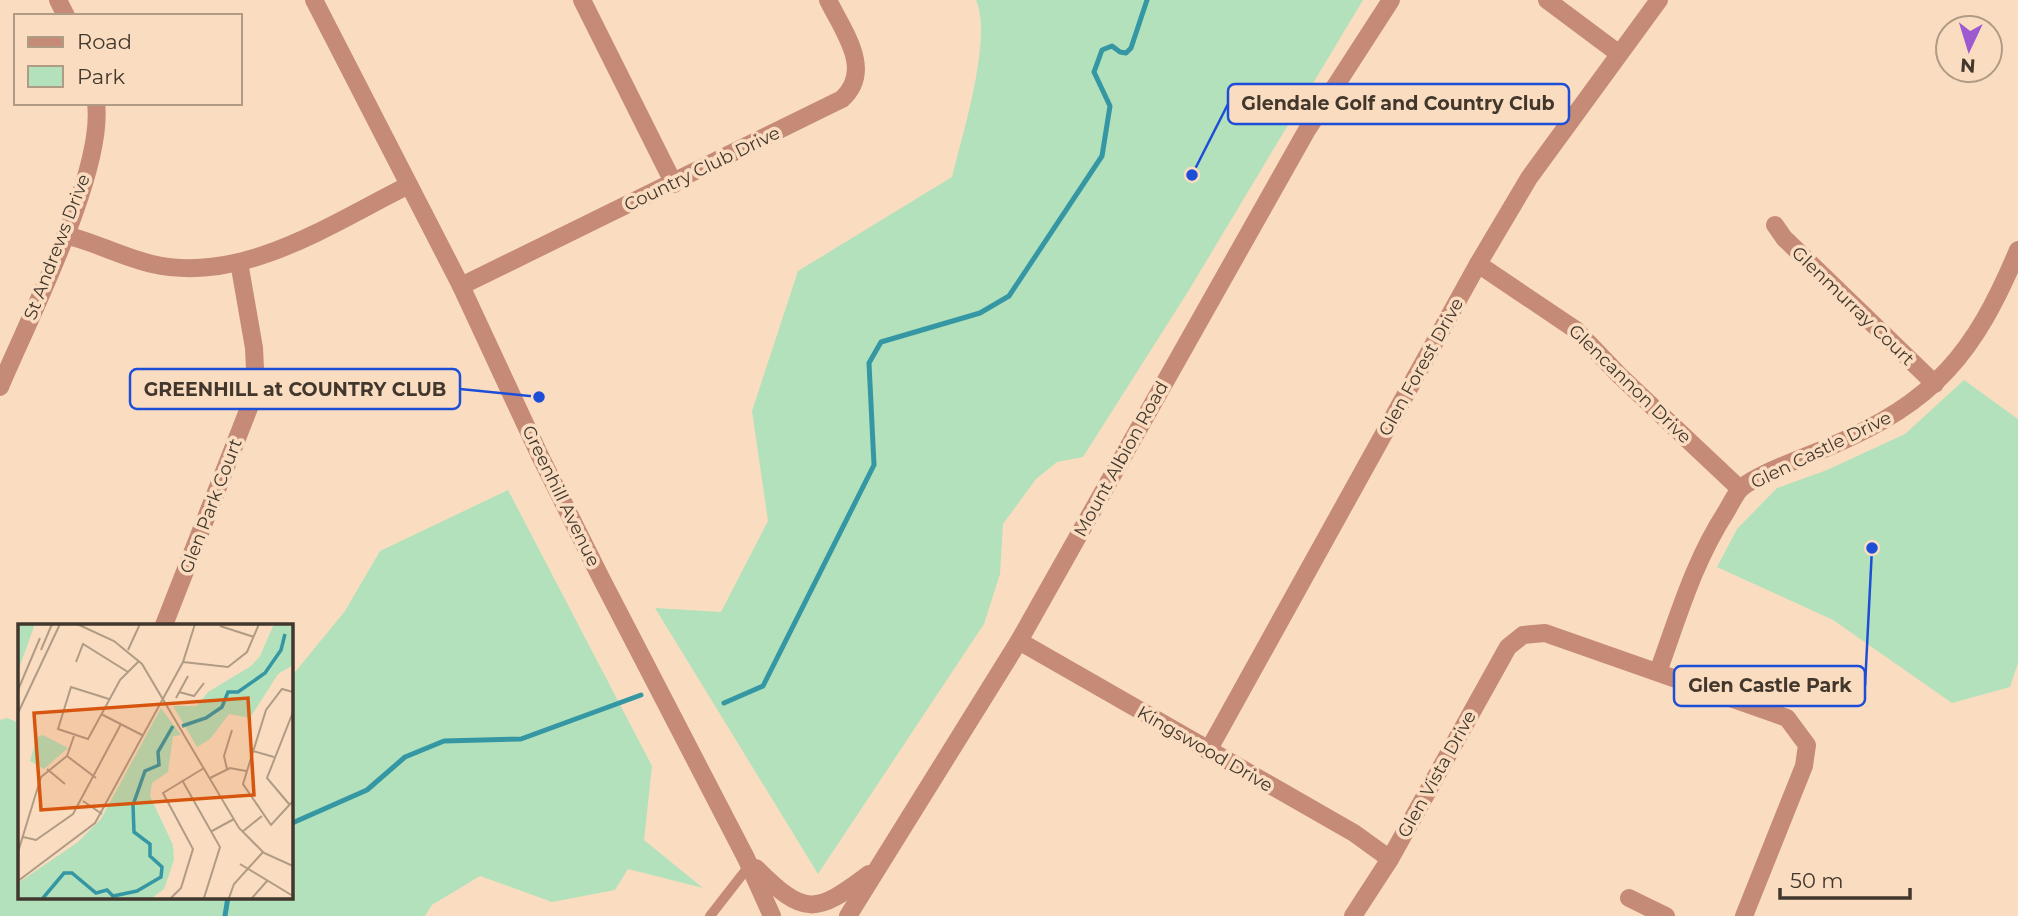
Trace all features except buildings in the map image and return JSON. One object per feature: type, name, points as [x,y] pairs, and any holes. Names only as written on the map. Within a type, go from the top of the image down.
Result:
[{"type":"street","name":"Greenhill Avenue","points":[[314,0],[461,286],[541,458],[748,862],[772,916]]},
{"type":"street","points":[[582,0],[674,184]]},
{"type":"street","name":"Country Club Drive","points":[[461,286],[674,184],[842,99],[856,82],[858,64],[828,0]]},
{"type":"street","name":"Mount Albion Road","points":[[848,916],[1019,641],[1307,130],[1391,0]]},
{"type":"street","points":[[1548,0],[1618,53]]},
{"type":"street","name":"Glen Forest Drive","points":[[1208,751],[1478,264],[1529,178],[1659,0]]},
{"type":"street","name":"St Andrews Drive","points":[[0,387],[65,235],[94,149],[96,105]]},
{"type":"street","points":[[65,235],[97,242],[151,264],[184,268],[239,262],[271,253],[409,185]]},
{"type":"street","name":"Glenmurray Court","points":[[1775,225],[1784,238],[1935,384]]},
{"type":"street","name":"Glen Castle Drive","points":[[1658,672],[1697,562],[1740,489],[1777,469],[1876,428],[1913,404],[1967,351],[1995,304],[2018,250]]},
{"type":"street","name":"Glen Park Court","points":[[164,624],[256,390],[254,348],[239,262]]},
{"type":"street","name":"Glencannon Drive","points":[[1478,264],[1576,330],[1619,375],[1740,489]]},
{"type":"street","points":[[256,390],[334,395]]},
{"type":"street","name":"Glen Vista Drive","points":[[1353,916],[1390,859],[1508,647],[1523,635],[1545,634],[1658,672]]},
{"type":"street","name":"Kingswood Drive","points":[[1019,641],[1354,833],[1390,859]]},
{"type":"street","points":[[1658,672],[1787,718],[1807,745],[1804,766],[1744,916]]},
{"type":"street","points":[[748,862],[795,903],[813,906],[824,905],[839,897],[877,867]]},
{"type":"street","points":[[1629,898],[1666,916]]},
{"type":"lane","points":[[710,916],[748,862]]},
{"type":"green space","points":[[976,0],[1363,0],[1189,290],[1083,457],[1057,462],[1036,479],[1003,524],[1000,574],[984,624],[818,874],[655,608],[721,612],[768,521],[752,411],[798,271],[952,177],[979,62],[980,17]]},
{"type":"green space","points":[[1964,380],[2018,419],[2018,663],[2010,687],[1952,703],[1833,620],[1717,567],[1737,529],[1777,488],[1827,470],[1905,434]]},
{"type":"green space","points":[[508,490],[652,766],[644,840],[703,888],[628,869],[615,890],[552,902],[480,876],[432,905],[425,916],[0,916],[0,720],[7,718],[18,723],[18,898],[292,898],[292,676],[345,611],[380,551]]},
{"type":"waterway","points":[[724,703],[763,686],[874,465],[869,363],[881,342],[980,313],[1009,296],[1102,156],[1110,106],[1094,72],[1102,50],[1112,46],[1126,53],[1131,48],[1147,0]]},
{"type":"waterway","points":[[292,823],[367,790],[405,757],[444,741],[521,739],[641,695]]},
{"type":"waterway","points":[[225,916],[228,898]]},
{"type":"place","name":"Glendale Golf and Country Club","points":[[1192,175]]},
{"type":"place","name":"GREENHILL at COUNTRY CLUB","points":[[539,397]]},
{"type":"place","name":"Glen Castle Park","points":[[1872,548]]}]
